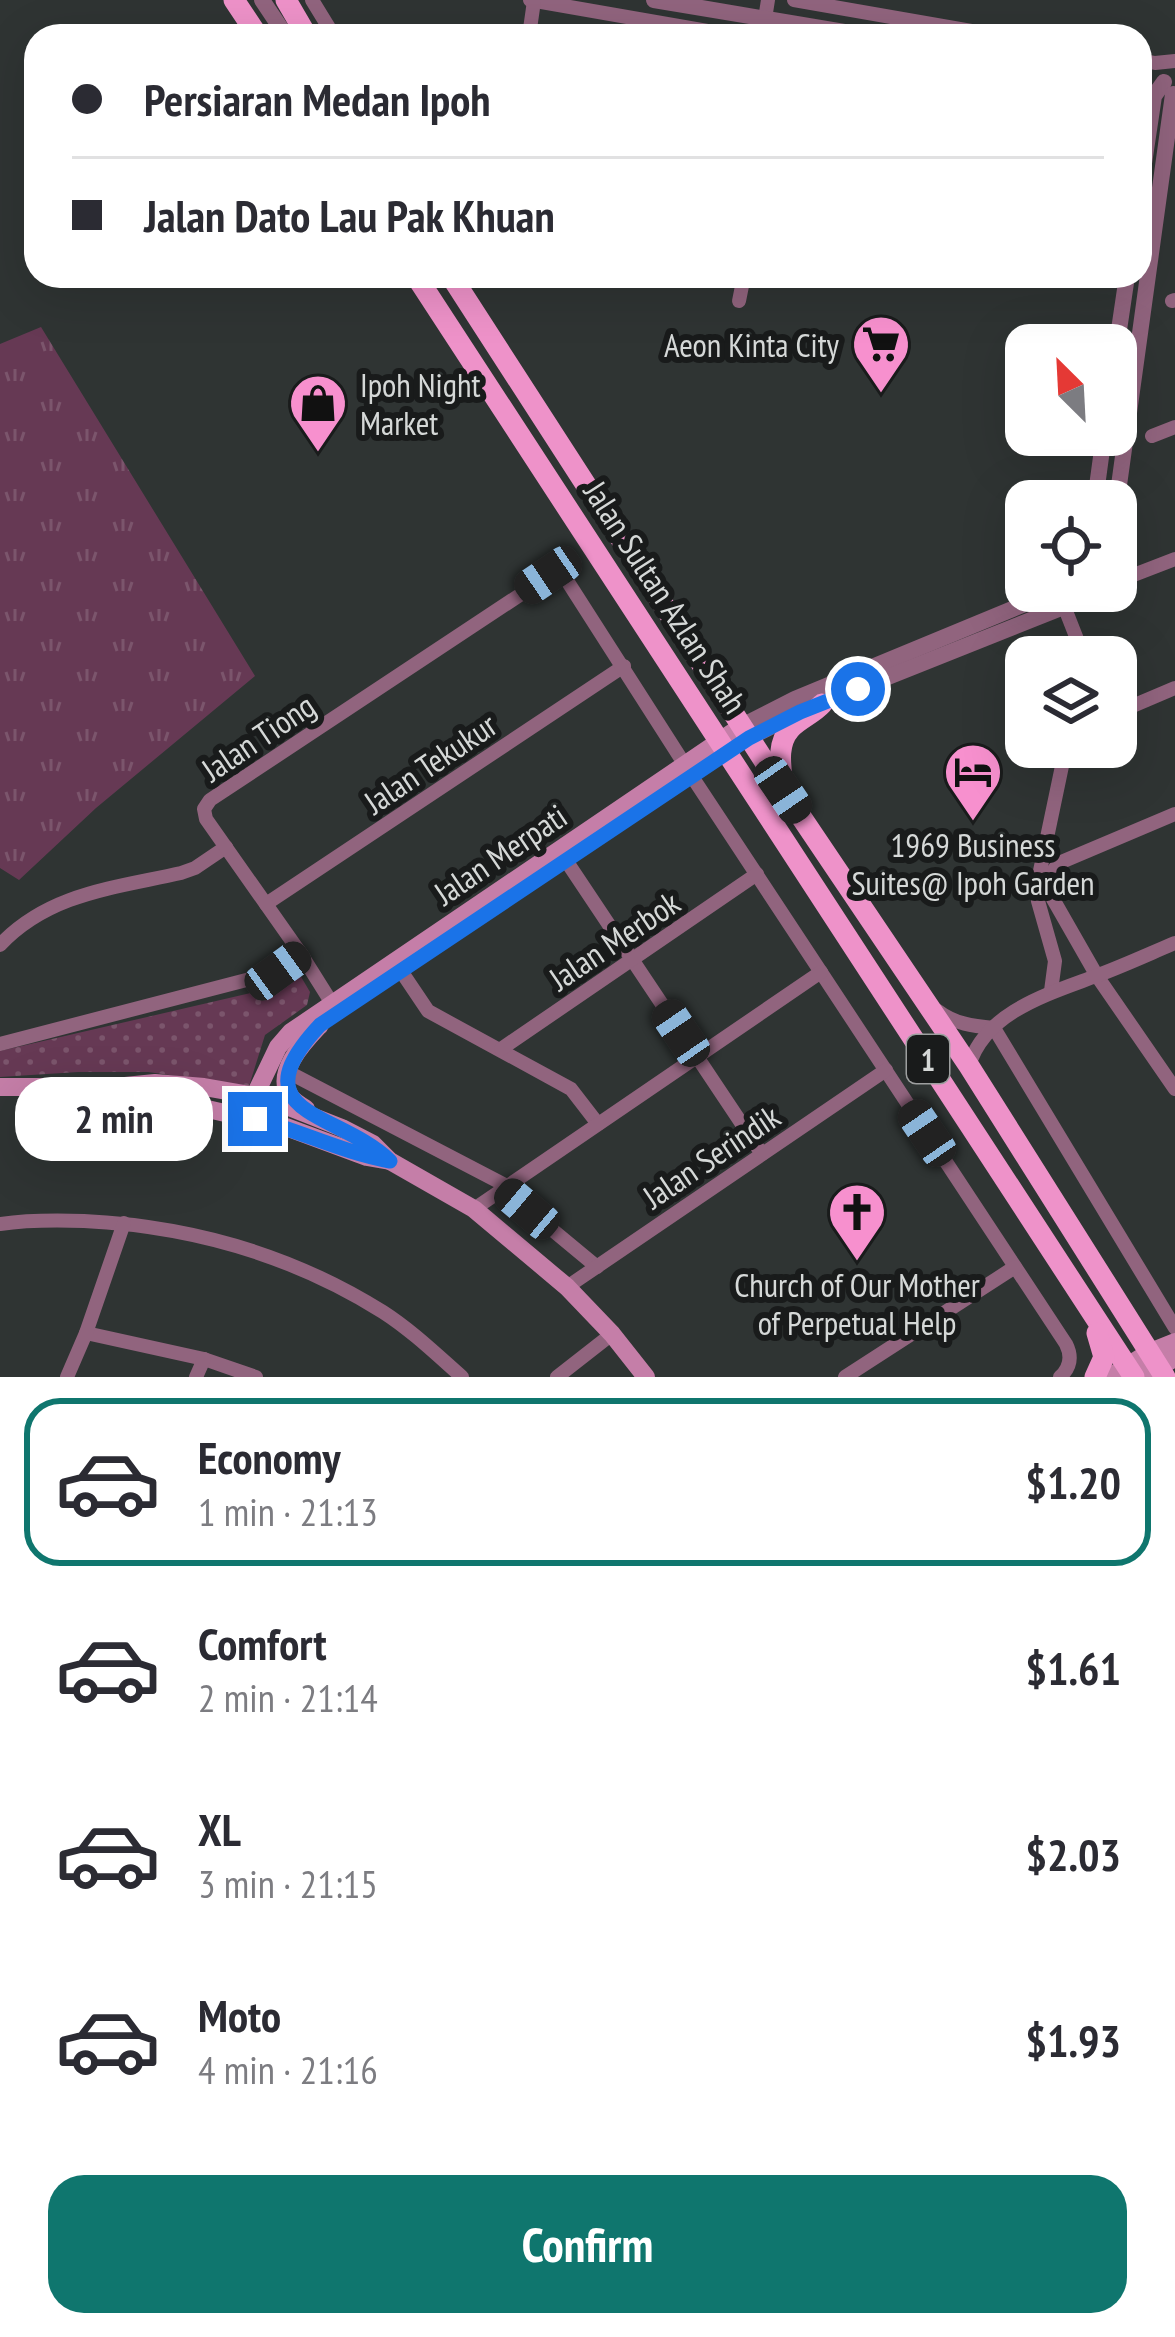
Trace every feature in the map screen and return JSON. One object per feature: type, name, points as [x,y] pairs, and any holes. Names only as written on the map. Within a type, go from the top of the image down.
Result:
[{"type":"main road","name":"Jalan Sultan Azlan Shah","points":[[424,288],[1081,1295],[1144,1369]]},
{"type":"main road","name":"Jalan Sultan Azlan Shah","points":[[460,288],[783,790],[969,1066],[1144,1369]]},
{"type":"main road","points":[[783,790],[780,755],[785,735],[822,704]]},
{"type":"main road","name":"Jalan Merpati","points":[[260,1099],[278,1047],[291,1032],[335,1009],[746,732]]},
{"type":"main road","name":"Jalan Merpati","points":[[260,1099],[292,1045],[335,1009]]},
{"type":"main road","points":[[313,1115],[291,1097],[286,1084],[303,1044],[320,1025]]},
{"type":"main road","points":[[0,1087],[155,1084],[260,1099],[313,1115],[373,1144],[390,1161]]},
{"type":"main road","points":[[116,1087],[286,1127],[390,1161],[475,1209],[567,1287],[646,1377]]},
{"type":"main road","points":[[155,1098],[184,1095],[249,1106],[260,1099]]},
{"type":"main road","points":[[260,1099],[266,1112],[317,1128],[350,1151]]},
{"type":"main road","points":[[1081,1295],[1103,1350],[1103,1365],[1095,1377]]},
{"type":"main road","points":[[1144,1369],[1175,1342]]},
{"type":"street","points":[[532,0],[641,24]]},
{"type":"street","points":[[794,0],[931,24]]},
{"type":"street","points":[[663,2],[752,24]]},
{"type":"street","points":[[1152,256],[1172,122],[1163,90]]},
{"type":"street","points":[[1152,138],[1163,90]]},
{"type":"street","points":[[739,301],[742,288]]},
{"type":"street","points":[[1120,324],[1125,288]]},
{"type":"street","points":[[1119,480],[1147,288]]},
{"type":"street","points":[[1152,436],[1175,427]]},
{"type":"street","points":[[1137,574],[1175,559]]},
{"type":"street","name":"Jalan Tiong","points":[[335,1009],[205,814],[206,804],[548,575],[558,573],[566,579],[624,666]]},
{"type":"street","points":[[746,732],[795,699],[1026,612]]},
{"type":"street","points":[[746,732],[822,704],[1031,612]]},
{"type":"street","points":[[624,666],[1069,1351],[1068,1366],[1060,1377]]},
{"type":"street","name":"Jalan Tekukur","points":[[266,904],[624,666]]},
{"type":"street","points":[[1137,704],[1172,689],[1175,706]]},
{"type":"street","points":[[1051,991],[1055,961],[1039,904],[1039,886],[1062,768]]},
{"type":"street","points":[[1175,814],[1059,863],[1050,884],[1053,898],[1097,976],[1170,1072],[1175,1089]]},
{"type":"street","points":[[0,945],[44,909],[72,897],[181,873],[226,847]]},
{"type":"street","points":[[562,855],[763,1154]]},
{"type":"street","name":"Jalan Merbok","points":[[501,1049],[757,874]]},
{"type":"street","points":[[969,1066],[974,1049],[1002,1018],[1051,991],[1175,943]]},
{"type":"street","points":[[0,1044],[276,972],[301,955]]},
{"type":"street","points":[[398,966],[430,1012],[575,1092],[598,1124]]},
{"type":"street","points":[[475,1209],[821,972]]},
{"type":"street","points":[[927,1003],[949,1019],[994,1028]]},
{"type":"street","points":[[994,1028],[1175,1328]]},
{"type":"street","name":"Jalan Serindik","points":[[567,1287],[886,1070]]},
{"type":"street","points":[[288,1072],[505,1188],[597,1267]]},
{"type":"street","points":[[67,1377],[124,1223]]},
{"type":"street","points":[[0,1224],[124,1223],[259,1252],[337,1285],[387,1314],[461,1377]]},
{"type":"street","points":[[845,1377],[1016,1267]]},
{"type":"street","points":[[86,1333],[204,1359],[256,1377]]},
{"type":"street","points":[[557,1377],[612,1334]]},
{"type":"street","points":[[196,1377],[204,1359]]},
{"type":"green space","points":[[41,327],[255,676],[96,808],[19,880],[0,868],[0,344]]},
{"type":"green space","points":[[289,974],[300,975],[310,992],[307,1005],[265,1035],[249,1086],[148,1072],[0,1077],[0,1051],[264,990]]},
{"type":"place","name":"Aeon Kinta City","points":[[881,395]]},
{"type":"place","name":"Ipoh Night Market","points":[[318,454]]},
{"type":"place","name":"1969 Business Suites@ Ipoh Garden","points":[[973,823]]},
{"type":"place","name":"Church of Our Mother of Perpetual Help","points":[[857,1263]]},
{"type":"route","points":[[255,1119],[390,1161],[373,1144],[313,1115],[291,1097],[286,1084],[289,1068],[320,1025],[749,738],[858,689]]}]
